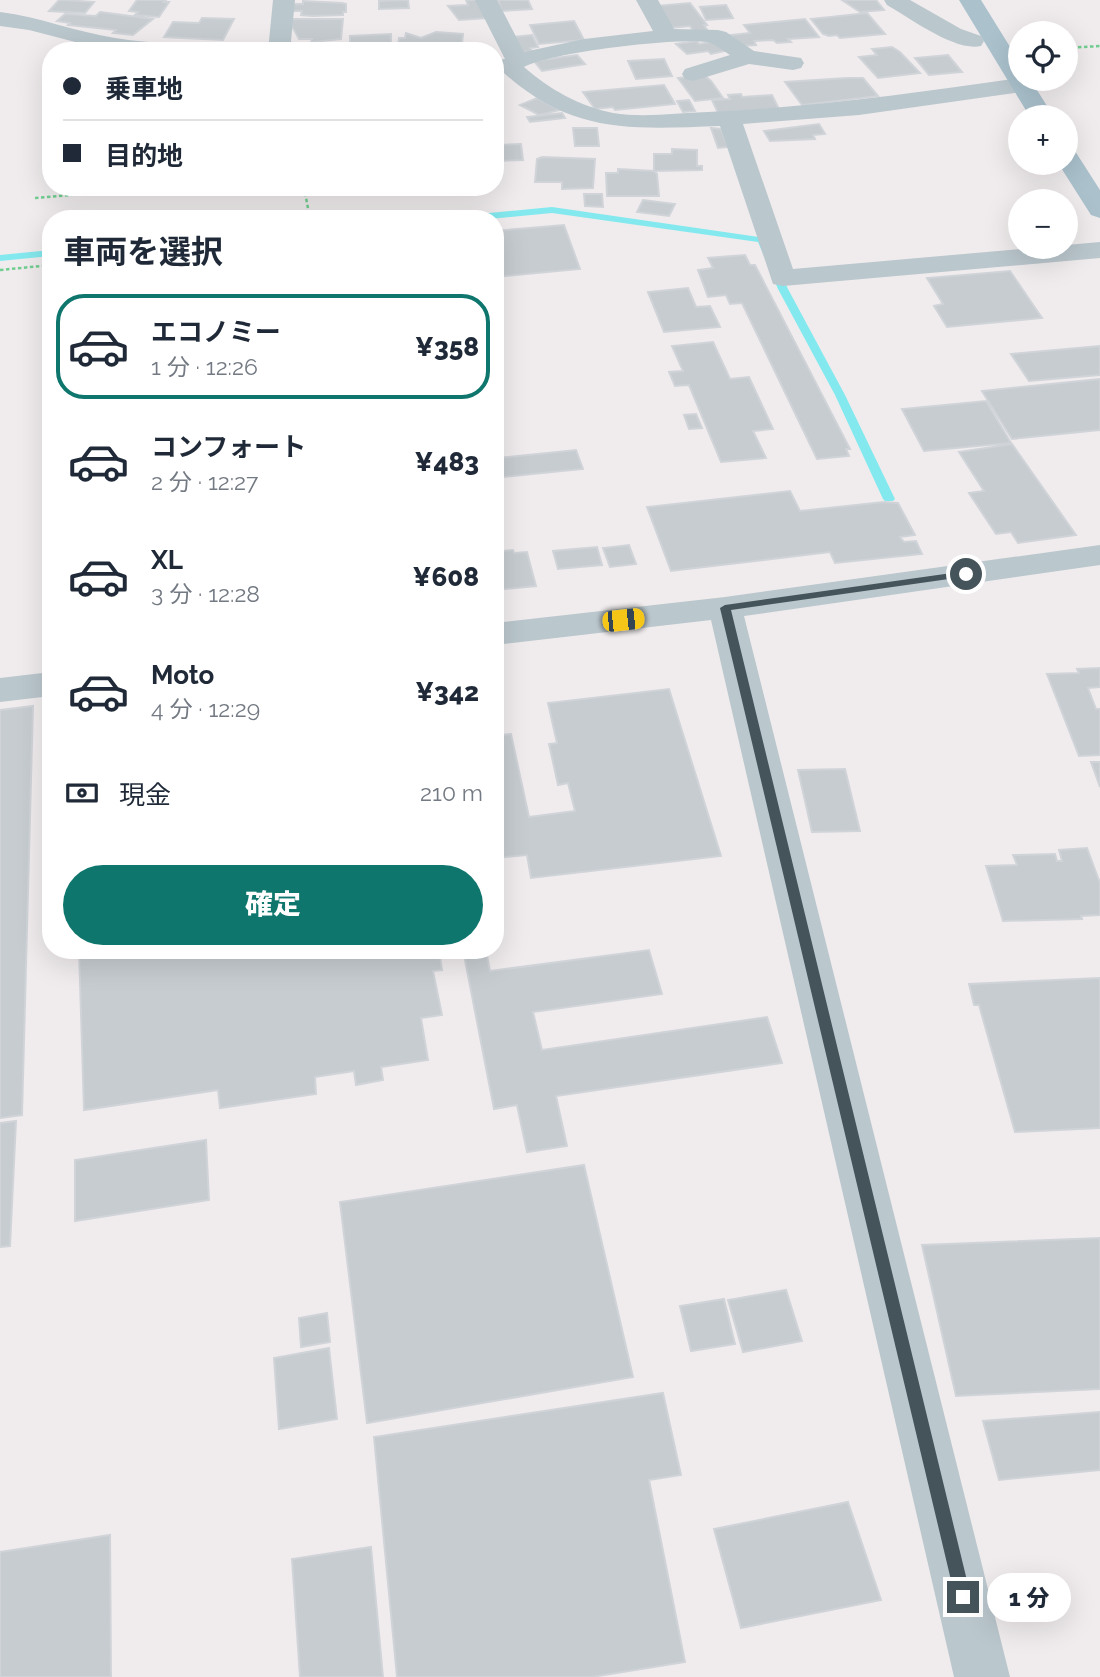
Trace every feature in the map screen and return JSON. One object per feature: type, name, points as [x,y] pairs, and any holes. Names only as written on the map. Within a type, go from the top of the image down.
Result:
[{"type":"main road","points":[[970,0],[1008,62]]},
{"type":"main road","points":[[1078,175],[1100,210]]},
{"type":"street","points":[[280,42],[284,0]]},
{"type":"street","points":[[486,0],[500,42]]},
{"type":"street","points":[[647,0],[667,36]]},
{"type":"street","points":[[895,0],[953,34],[973,41]]},
{"type":"street","points":[[0,19],[32,22],[101,42]]},
{"type":"street","points":[[507,64],[667,36],[709,35],[718,37],[748,57],[793,64]]},
{"type":"street","points":[[693,74],[748,57]]},
{"type":"street","points":[[507,64],[536,90],[579,111],[612,120],[668,122],[859,108],[1008,87]]},
{"type":"street","points":[[729,118],[783,278],[1100,250]]},
{"type":"street","points":[[504,633],[725,608],[1100,555]]},
{"type":"street","points":[[725,608],[982,1677]]},
{"type":"street","points":[[0,690],[42,685]]},
{"type":"path","points":[[1078,47],[1100,46]]},
{"type":"path","points":[[35,198],[58,196]]},
{"type":"path","points":[[0,270],[42,266]]},
{"type":"building","points":[[59,0],[94,2],[85,13],[49,11]]},
{"type":"building","points":[[137,0],[169,2],[159,17],[135,15],[138,12],[129,11]]},
{"type":"building","points":[[408,0],[409,8],[379,9],[379,1]]},
{"type":"building","points":[[466,0],[478,0],[487,18],[459,20],[448,6],[468,5]]},
{"type":"building","points":[[498,0],[528,0],[532,9],[502,11]]},
{"type":"building","points":[[842,0],[876,0],[884,10],[860,12]]},
{"type":"building","points":[[303,1],[346,4],[346,12],[343,12],[343,15],[312,16],[301,15],[302,11],[289,11],[290,4],[303,4]]},
{"type":"building","points":[[690,3],[707,25],[704,25],[708,31],[694,32],[690,26],[669,28],[655,6]]},
{"type":"building","points":[[726,5],[733,18],[706,20],[700,7]]},
{"type":"building","points":[[100,12],[153,19],[133,35],[57,21],[65,14],[96,16]]},
{"type":"building","points":[[867,13],[885,34],[840,38],[837,35],[829,36],[823,34],[811,19]]},
{"type":"building","points":[[202,18],[234,19],[223,40],[164,37],[173,22],[199,23]]},
{"type":"building","points":[[288,19],[343,19],[341,39],[311,42],[312,39],[299,39]]},
{"type":"building","points":[[805,19],[819,37],[788,39],[791,42],[777,43],[773,40],[754,41],[756,45],[739,46],[731,35],[750,33],[744,25]]},
{"type":"building","points":[[574,21],[584,40],[539,44],[530,25]]},
{"type":"building","points":[[436,32],[463,34],[462,42],[398,42],[399,38],[405,38],[406,33],[421,38]]},
{"type":"building","points":[[391,34],[391,42],[350,42],[350,36]]},
{"type":"building","points":[[532,35],[538,47],[519,53],[511,37]]},
{"type":"building","points":[[697,41],[699,44],[716,41],[729,50],[711,54],[708,51],[687,54],[676,44]]},
{"type":"building","points":[[892,47],[920,73],[878,78],[859,57],[877,55],[872,49]]},
{"type":"building","points":[[577,55],[585,64],[542,71],[534,61]]},
{"type":"building","points":[[948,55],[962,72],[929,75],[915,58]]},
{"type":"building","points":[[664,59],[672,76],[636,79],[628,61]]},
{"type":"building","points":[[704,75],[723,98],[695,101],[678,78]]},
{"type":"building","points":[[863,78],[878,96],[802,105],[785,82]]},
{"type":"building","points":[[664,85],[675,104],[615,110],[613,107],[595,109],[583,92]]},
{"type":"building","points":[[741,94],[742,97],[772,95],[779,109],[718,113],[712,100],[730,99],[728,95]]},
{"type":"building","points":[[537,98],[560,110],[539,115],[520,105]]},
{"type":"building","points":[[689,100],[695,111],[683,112],[677,101]]},
{"type":"building","points":[[562,113],[565,118],[530,122],[527,117]]},
{"type":"building","points":[[819,124],[825,134],[813,135],[815,139],[770,141],[764,131]]},
{"type":"building","points":[[573,128],[597,128],[599,146],[575,146]]},
{"type":"building","points":[[711,128],[721,129],[728,147],[718,148]]},
{"type":"building","points":[[521,144],[523,160],[504,161],[504,145]]},
{"type":"building","points":[[672,149],[697,150],[697,166],[702,166],[702,170],[654,171],[654,154],[672,154]]},
{"type":"building","points":[[537,159],[595,159],[593,188],[562,189],[562,182],[535,182]]},
{"type":"building","points":[[618,169],[654,171],[657,174],[659,196],[607,196],[606,173],[618,173]]},
{"type":"building","points":[[584,194],[602,194],[603,207],[585,206]]},
{"type":"building","points":[[643,200],[675,204],[669,216],[637,212]]},
{"type":"building","points":[[564,225],[580,269],[504,276],[504,230]]},
{"type":"building","points":[[745,255],[750,265],[755,265],[850,449],[846,449],[849,456],[817,459],[742,303],[730,304],[726,295],[708,297],[698,270],[713,268],[708,258]]},
{"type":"building","points":[[1010,271],[1042,318],[947,327],[934,306],[943,304],[927,278]]},
{"type":"building","points":[[688,288],[696,307],[710,306],[720,327],[664,332],[648,292]]},
{"type":"building","points":[[713,342],[730,379],[749,377],[773,429],[753,431],[766,458],[721,462],[689,385],[675,386],[669,372],[683,371],[672,346]]},
{"type":"building","points":[[1100,346],[1100,375],[1029,381],[1011,354]]},
{"type":"building","points":[[1100,379],[1100,430],[1012,439],[982,391]]},
{"type":"building","points":[[986,401],[1011,443],[924,451],[902,409]]},
{"type":"building","points":[[696,414],[702,428],[689,429],[684,415]]},
{"type":"building","points":[[1012,444],[1076,535],[1018,543],[1011,532],[996,534],[969,493],[984,491],[959,452]]},
{"type":"building","points":[[576,450],[583,469],[504,477],[504,457]]},
{"type":"building","points":[[790,491],[800,511],[884,502],[898,503],[915,535],[900,537],[904,542],[916,541],[922,554],[835,563],[830,552],[671,571],[647,507]]},
{"type":"building","points":[[629,545],[636,564],[610,567],[603,548]]},
{"type":"building","points":[[597,547],[602,565],[558,569],[553,551]]},
{"type":"building","points":[[504,551],[527,552],[536,586],[504,589]]},
{"type":"building","points":[[1100,668],[1100,687],[1088,688],[1096,709],[1100,709],[1100,755],[1079,756],[1047,674],[1079,673],[1077,669]]},
{"type":"building","points":[[669,689],[721,856],[531,878],[527,855],[504,857],[504,735],[511,734],[529,817],[575,811],[568,783],[558,785],[549,744],[557,743],[548,703]]},
{"type":"building","points":[[33,706],[22,1115],[0,1118],[0,710]]},
{"type":"building","points":[[1091,762],[1100,762],[1100,787]]},
{"type":"building","points":[[845,769],[860,831],[812,832],[798,770]]},
{"type":"building","points":[[1087,848],[1100,883],[1100,915],[1081,916],[1082,919],[1003,921],[986,866],[1017,865],[1013,855],[1055,854],[1057,861],[1062,861],[1059,850]]},
{"type":"building","points":[[649,950],[662,994],[533,1012],[542,1050],[767,1017],[782,1063],[556,1096],[567,1146],[527,1152],[517,1105],[494,1109],[465,959],[488,959],[490,971]]},
{"type":"building","points":[[79,959],[440,959],[442,970],[433,971],[442,1015],[421,1018],[428,1060],[381,1067],[383,1080],[356,1085],[354,1071],[315,1077],[316,1094],[220,1108],[218,1090],[84,1110]]},
{"type":"building","points":[[1100,978],[1100,1128],[1015,1132],[979,1005],[974,1005],[969,984]]},
{"type":"building","points":[[16,1121],[10,1246],[0,1247],[0,1123]]},
{"type":"building","points":[[206,1140],[209,1200],[75,1221],[75,1160]]},
{"type":"building","points":[[584,1165],[633,1377],[367,1423],[340,1202]]},
{"type":"building","points":[[1100,1238],[1100,1389],[956,1396],[922,1245]]},
{"type":"building","points":[[786,1290],[802,1341],[743,1352],[728,1300]]},
{"type":"building","points":[[724,1299],[735,1344],[691,1351],[680,1306]]},
{"type":"building","points":[[327,1313],[330,1342],[301,1347],[299,1318]]},
{"type":"building","points":[[329,1348],[337,1419],[279,1429],[274,1358]]},
{"type":"building","points":[[663,1393],[681,1475],[649,1480],[685,1662],[592,1677],[397,1677],[374,1437]]},
{"type":"building","points":[[1100,1412],[1100,1470],[999,1480],[983,1421]]},
{"type":"building","points":[[848,1502],[881,1600],[741,1628],[714,1529]]},
{"type":"building","points":[[110,1535],[111,1677],[0,1677],[0,1552]]},
{"type":"building","points":[[371,1547],[383,1677],[300,1677],[292,1559]]},
{"type":"waterway","points":[[504,215],[552,210],[762,240],[783,289],[840,395],[889,499]]},
{"type":"waterway","points":[[0,258],[42,254]]},
{"type":"route","points":[[963,1597],[725,608],[966,574]]}]
